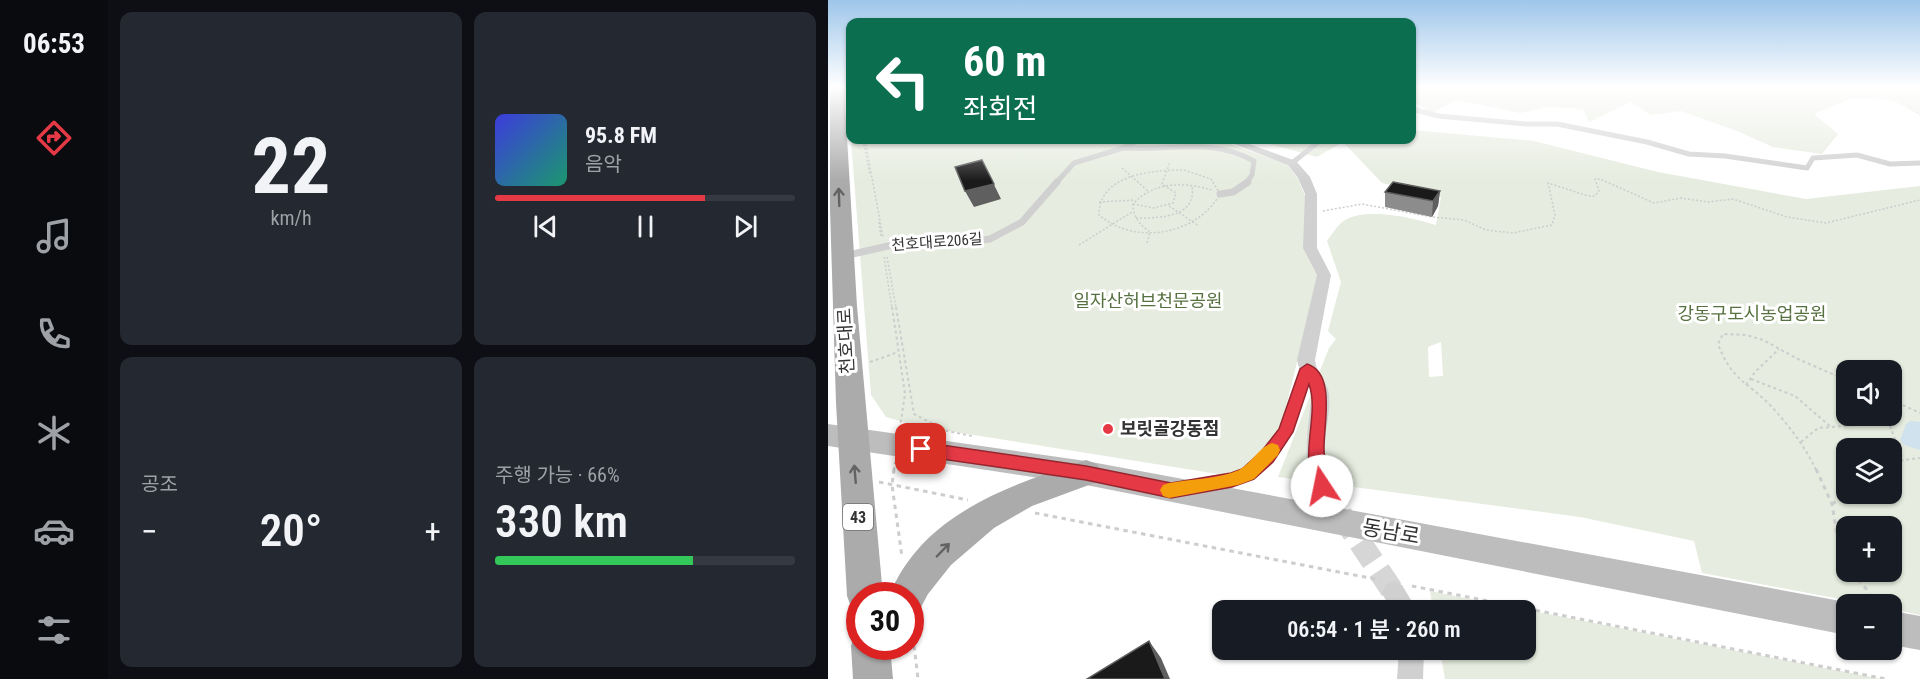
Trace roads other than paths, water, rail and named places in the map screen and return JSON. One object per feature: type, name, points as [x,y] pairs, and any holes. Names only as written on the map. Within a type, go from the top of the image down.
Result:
[{"type":"main road","name":"천호대로","points":[[837,118],[843,256],[840,437],[855,477],[864,582]]},
{"type":"main road","name":"동남로","points":[[840,437],[1086,473],[1836,617]]},
{"type":"main road","points":[[915,582],[946,546],[983,516],[1013,499],[1086,473]]},
{"type":"main road","points":[[1902,630],[1920,633]]},
{"type":"street","points":[[1240,144],[1292,163],[1304,177],[1311,194],[1310,248],[1323,275],[1306,360],[1307,369],[1317,384],[1320,395],[1315,452],[1322,486]]},
{"type":"street","points":[[1410,679],[1411,660]]},
{"type":"lane","points":[[1461,118],[1563,125],[1647,142],[1689,154],[1725,156],[1807,168],[1813,158],[1857,155],[1890,164],[1920,163]]},
{"type":"lane","name":"천호대로206길","points":[[843,256],[884,246],[972,242],[990,238],[1022,222],[1074,164],[1132,144]]},
{"type":"lane","points":[[1292,163],[1317,144]]},
{"type":"lane","points":[[1123,148],[1222,146],[1242,153],[1254,162],[1254,169],[1246,185],[1236,193],[1220,194]]},
{"type":"lane","points":[[1171,491],[1232,480],[1248,474],[1267,457],[1286,432],[1307,369]]},
{"type":"water","points":[[1911,421],[1920,422],[1920,450],[1902,442],[1901,438],[1906,424]]},
{"type":"tunnel","points":[[1322,486],[1394,593]]},
{"type":"place","name":"보릿골강동점","points":[[1108,429]]},
{"type":"park label","name":"일자산허브천문공원","points":[[1148,301]]},
{"type":"park label","name":"강동구도시농업공원","points":[[1752,314]]}]
